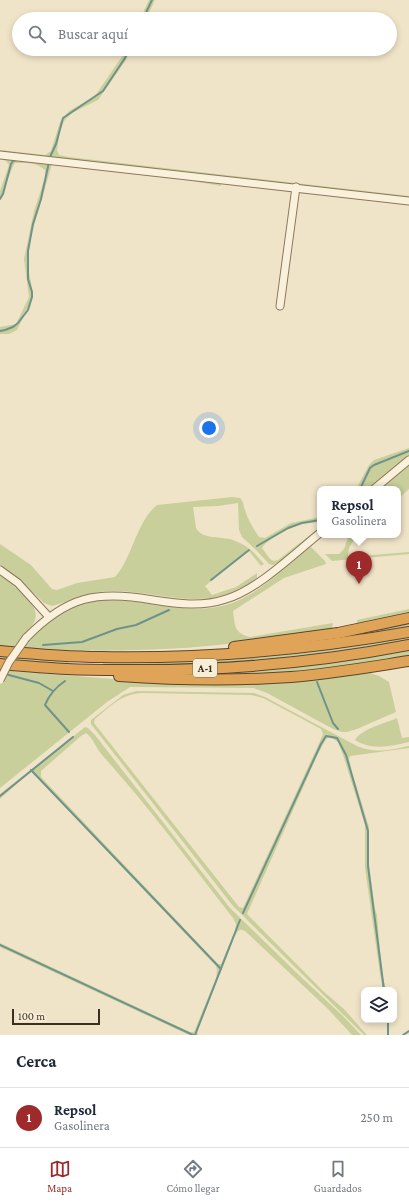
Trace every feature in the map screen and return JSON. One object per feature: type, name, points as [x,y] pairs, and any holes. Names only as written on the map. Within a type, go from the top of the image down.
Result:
[{"type":"highway","points":[[161,657],[338,633],[409,618]]},
{"type":"highway","name":"A-1","points":[[0,651],[69,656],[206,656],[319,646],[409,632]]},
{"type":"highway","name":"A-1","points":[[0,664],[68,669],[157,670],[218,668],[324,658],[409,645]]},
{"type":"highway","points":[[68,669],[99,675],[142,678],[250,679],[332,673],[409,661]]},
{"type":"street","points":[[0,155],[409,201]]},
{"type":"street","points":[[280,306],[296,188]]},
{"type":"street","points":[[378,486],[409,460]]},
{"type":"street","points":[[0,680],[9,662],[26,638],[49,617],[64,607],[78,601],[102,596],[126,596],[171,603],[192,604],[209,603],[226,599],[258,583],[317,535]]},
{"type":"street","points":[[0,570],[18,583],[49,617]]},
{"type":"green space","points":[[149,0],[155,0],[149,12],[143,12]]},
{"type":"green space","points":[[122,56],[128,56],[98,100],[72,113],[64,121],[60,131],[57,150],[59,155],[409,196],[409,198],[0,153],[0,150],[45,155],[51,151],[60,122],[69,111],[95,96]]},
{"type":"green space","points":[[0,156],[222,181],[221,186],[175,178],[52,164],[30,239],[27,262],[33,293],[31,301],[17,330],[9,334],[0,334],[0,327],[16,324],[29,297],[24,259],[34,211],[45,178],[45,170],[35,164],[15,163],[0,200],[0,191],[9,165],[6,161],[0,159]]},
{"type":"green space","points":[[409,448],[409,457],[373,486],[358,486],[369,465],[374,460]]},
{"type":"green space","points":[[409,464],[409,489],[401,496],[401,486],[382,486]]},
{"type":"green space","points":[[232,497],[240,498],[243,502],[249,521],[259,537],[265,538],[291,523],[317,518],[317,522],[301,524],[280,534],[264,545],[262,548],[270,559],[274,561],[278,560],[317,529],[317,531],[279,562],[273,565],[269,564],[242,537],[239,530],[238,503],[218,506],[193,507],[196,528],[199,532],[207,536],[238,542],[250,550],[264,564],[261,566],[249,551],[205,586],[212,595],[236,587],[257,573],[257,578],[238,589],[220,596],[203,599],[186,599],[131,592],[103,591],[88,594],[52,606],[44,603],[23,583],[0,565],[0,544],[31,565],[52,589],[57,590],[77,583],[115,577],[126,560],[144,521],[157,505]]},
{"type":"green space","points":[[348,538],[355,538],[349,548],[348,557],[409,552],[409,554],[332,561],[325,554],[339,554],[344,549]]},
{"type":"green space","points":[[311,547],[325,561],[326,564],[284,578],[233,611],[234,621],[238,631],[250,637],[333,623],[332,628],[327,631],[237,643],[148,650],[59,650],[0,646],[0,574],[22,593],[34,608],[36,613],[33,623],[23,635],[30,641],[54,618],[76,606],[97,601],[119,600],[184,608],[207,608],[229,604],[242,599],[261,587],[273,578],[301,551]]},
{"type":"green space","points":[[409,609],[409,614],[357,625],[357,620]]},
{"type":"green space","points":[[409,621],[409,626],[358,635],[309,640]]},
{"type":"green space","points":[[409,636],[409,640],[329,652],[221,663],[160,666],[103,664],[103,663]]},
{"type":"green space","points":[[409,650],[409,658],[300,673],[181,676],[181,674],[295,666]]},
{"type":"green space","points":[[0,656],[69,663],[55,664],[0,660]]},
{"type":"green space","points":[[0,670],[139,681],[294,681],[370,673],[389,682],[396,712],[357,729],[342,732],[333,729],[267,693],[253,688],[130,687],[107,702],[0,788]]},
{"type":"green space","points":[[136,691],[254,693],[265,697],[357,746],[377,751],[409,746],[409,748],[350,756],[349,759],[369,827],[369,865],[377,915],[382,973],[385,987],[382,987],[380,974],[365,868],[365,825],[338,742],[330,737],[326,739],[317,756],[247,914],[323,991],[344,1009],[367,1035],[364,1035],[233,906],[91,724],[91,720],[123,695]],"holes":[[[135,694],[251,695],[263,698],[321,729],[323,734],[243,908],[239,907],[94,723],[95,719],[116,702]]]},
{"type":"green space","points":[[397,718],[402,738],[409,737],[409,742],[375,747],[368,746],[355,740],[358,736],[368,730]]},
{"type":"green space","points":[[85,727],[88,728],[230,908],[361,1035],[352,1035],[328,1009],[243,930],[239,930],[235,936],[197,1031],[198,1035],[189,1035],[0,947],[0,943],[190,1032],[194,1032],[216,978],[217,970],[216,966],[31,771],[0,799],[0,794]],"holes":[[[86,733],[93,740],[102,755],[153,815],[233,918],[236,924],[235,931],[221,964],[218,964],[41,777],[41,771],[81,736]]]},
{"type":"waterway","points":[[146,12],[152,0]]},
{"type":"waterway","points":[[50,157],[56,144],[63,118],[103,91],[126,56]]},
{"type":"waterway","points":[[0,199],[3,194],[11,164],[13,161],[17,160]]},
{"type":"waterway","points":[[0,331],[13,327],[18,323],[28,310],[32,297],[28,279],[28,251],[33,224],[41,199],[49,162]]},
{"type":"waterway","points":[[361,486],[370,468],[374,465],[409,451]]},
{"type":"waterway","points":[[257,546],[288,528],[302,523],[317,520]]},
{"type":"waterway","points":[[211,580],[249,550]]},
{"type":"waterway","points":[[43,645],[82,642],[117,629],[136,625],[169,610]]},
{"type":"waterway","points":[[5,674],[39,683],[53,691]]},
{"type":"waterway","points":[[65,681],[53,692],[45,705],[69,732]]},
{"type":"waterway","points":[[317,682],[333,723],[338,729]]},
{"type":"waterway","points":[[243,913],[321,744],[326,736],[337,738],[346,755],[368,831],[368,866],[384,987]]},
{"type":"waterway","points":[[0,796],[73,737]]},
{"type":"waterway","points":[[31,770],[221,969]]},
{"type":"waterway","points":[[195,1035],[240,920]]},
{"type":"waterway","points":[[0,945],[193,1035]]},
{"type":"waterway","points":[[388,1023],[388,1035]]},
{"type":"waterway","points":[[403,1035],[409,1031]]},
{"type":"place","name":"Repsol","points":[[359,584]]}]
